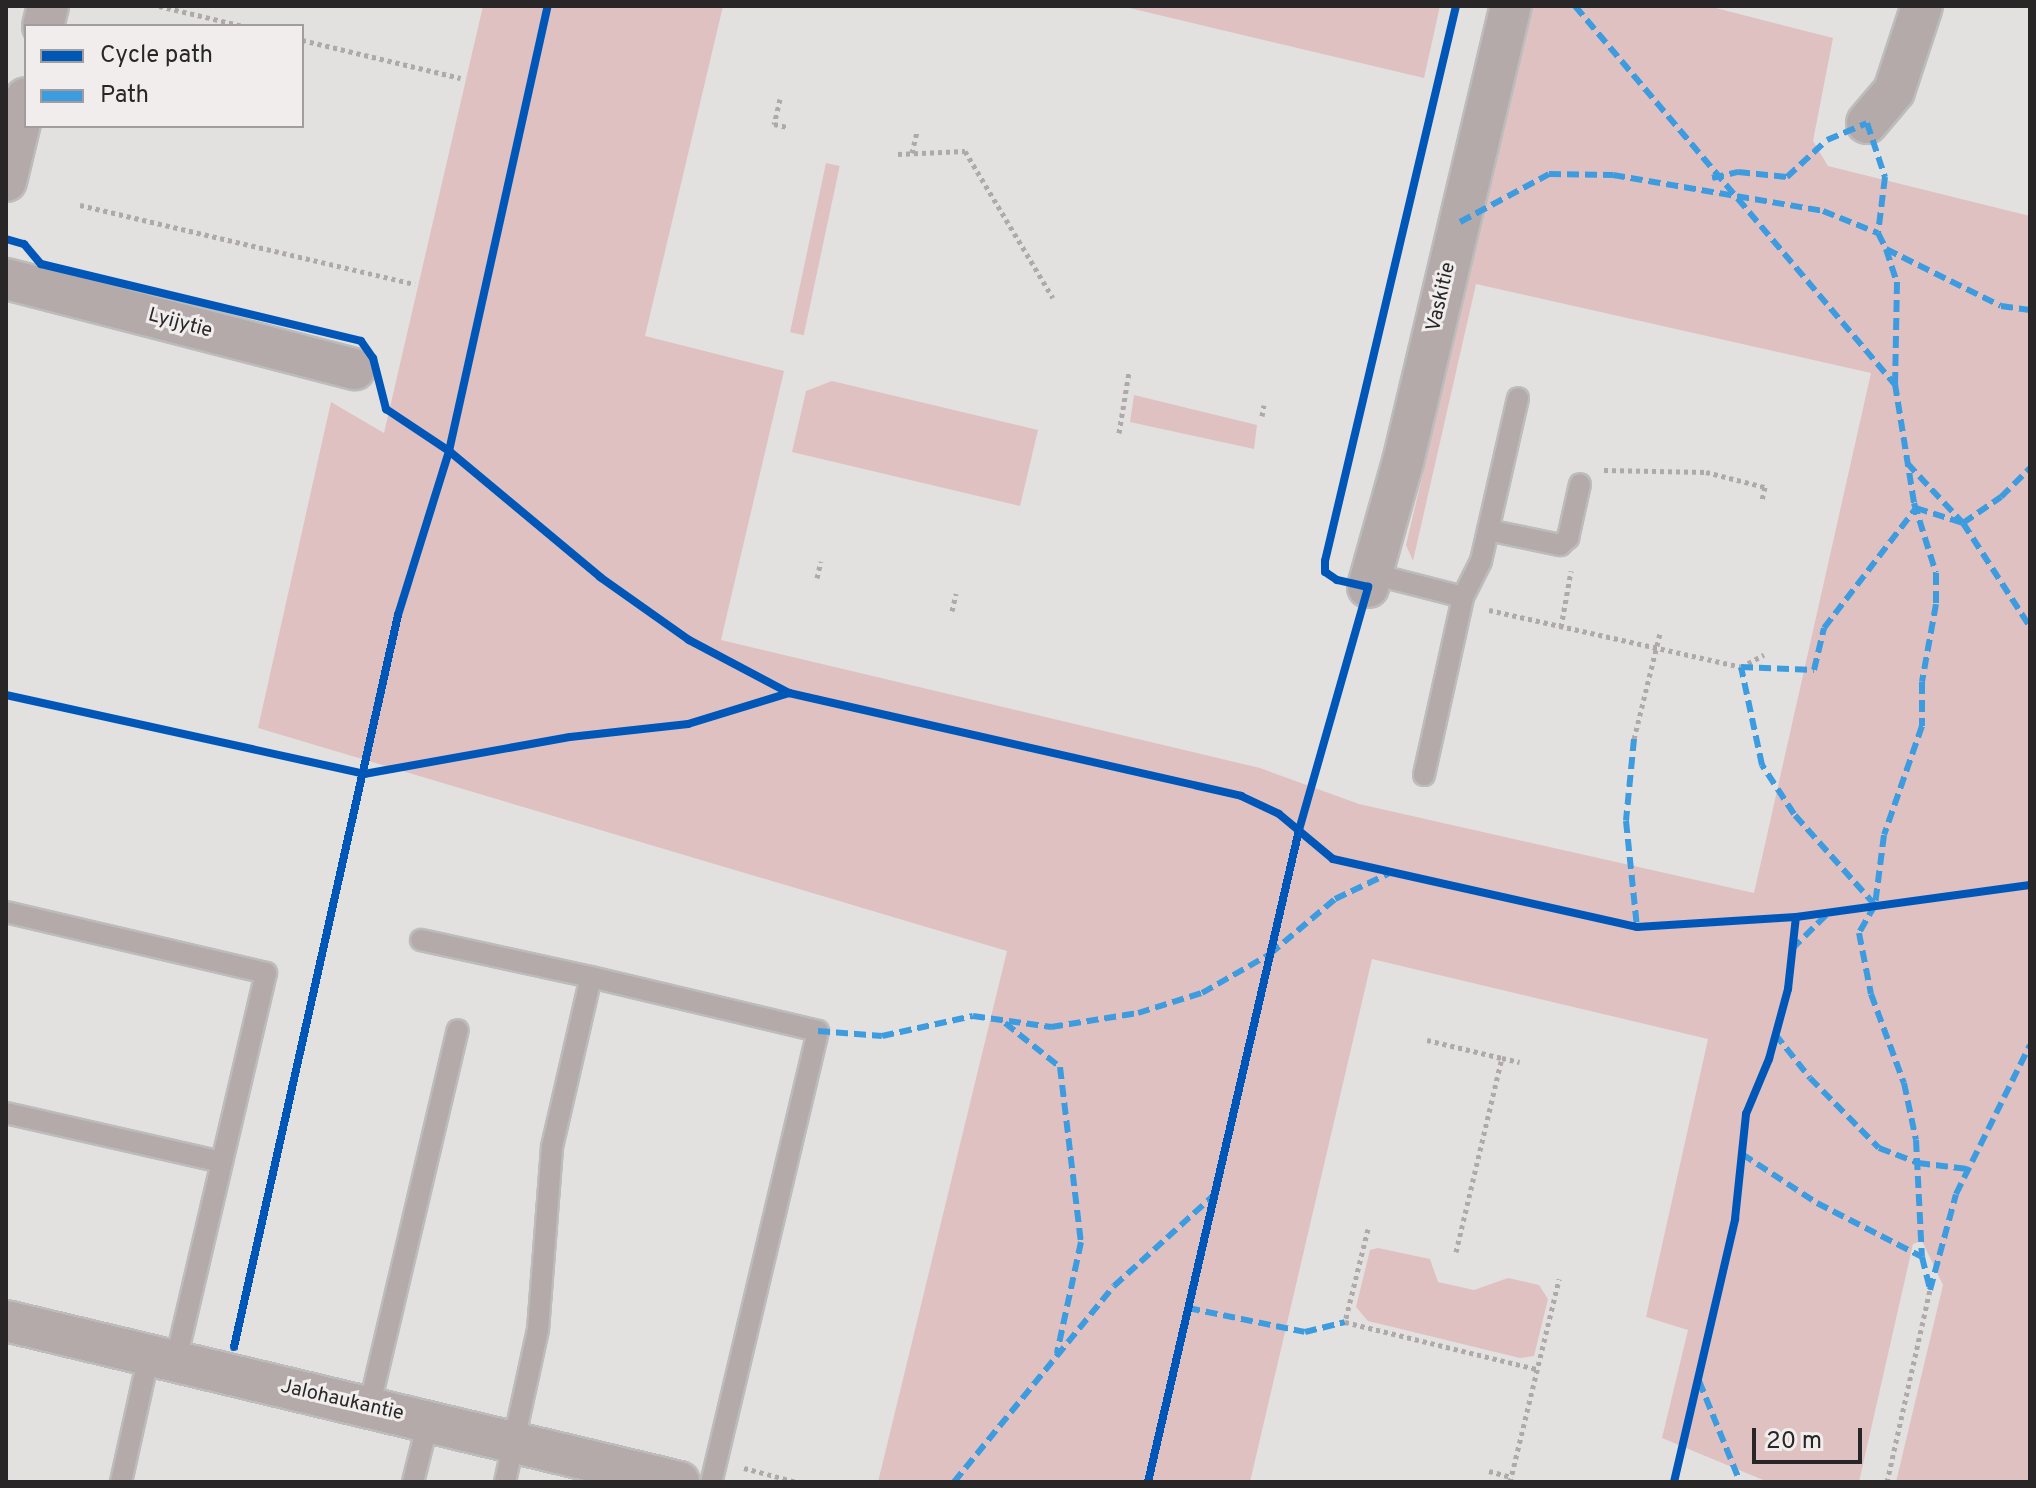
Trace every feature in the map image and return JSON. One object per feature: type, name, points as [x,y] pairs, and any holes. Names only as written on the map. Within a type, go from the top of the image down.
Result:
[{"type":"street","name":"Vaskitie","points":[[1370,581],[1511,6]]},
{"type":"street","points":[[1867,123],[1894,91],[1922,6]]},
{"type":"street","points":[[6,181],[24,106]]},
{"type":"street","name":"Lyijytie","points":[[6,279],[355,369]]},
{"type":"street","name":"Jalohaukantie","points":[[6,1321],[679,1482]]},
{"type":"lane","points":[[1424,775],[1463,597],[1481,561],[1518,398]]},
{"type":"lane","points":[[1488,530],[1560,545],[1568,538],[1580,484]]},
{"type":"lane","points":[[1370,581],[1463,597]]},
{"type":"lane","points":[[6,912],[266,973],[222,1162],[121,1482]]},
{"type":"lane","points":[[421,940],[818,1031],[711,1482]]},
{"type":"lane","points":[[505,1482],[538,1330],[552,1147],[591,977]]},
{"type":"lane","points":[[369,1408],[458,1030]]},
{"type":"lane","points":[[6,1113],[222,1162]]},
{"type":"lane","points":[[413,1482],[428,1422]]},
{"type":"path","points":[[159,6],[235,24]]},
{"type":"path","points":[[304,40],[460,78]]},
{"type":"path","points":[[780,99],[774,124],[787,127]]},
{"type":"path","points":[[912,153],[917,132]]},
{"type":"path","points":[[898,154],[965,151],[1053,298]]},
{"type":"path","points":[[80,205],[415,284]]},
{"type":"path","points":[[1119,433],[1129,372]]},
{"type":"path","points":[[1262,416],[1264,405]]},
{"type":"path","points":[[1580,484],[1603,470],[1689,470],[1765,487],[1762,500]]},
{"type":"path","points":[[817,578],[821,561]]},
{"type":"path","points":[[1561,568],[1573,571],[1561,627]]},
{"type":"path","points":[[952,611],[956,593]]},
{"type":"path","points":[[1463,597],[1492,612],[1741,667],[1764,655]]},
{"type":"path","points":[[1634,739],[1660,633]]},
{"type":"path","points":[[1427,1040],[1520,1062]]},
{"type":"path","points":[[1456,1252],[1502,1058]]},
{"type":"path","points":[[1368,1229],[1345,1322],[1537,1369]]},
{"type":"path","points":[[1489,1471],[1511,1479],[1559,1279]]},
{"type":"path","points":[[1887,1482],[1930,1290]]},
{"type":"shaded area","points":[[483,6],[723,6],[645,336],[784,371],[721,640],[1260,768],[1359,804],[1754,893],[1871,373],[1476,284],[1413,561],[1406,545],[1533,6],[1708,6],[1833,38],[1813,141],[1828,166],[2030,216],[2030,1482],[1896,1482],[1943,1285],[1922,1241],[1913,1244],[1859,1482],[1768,1482],[1662,1438],[1688,1330],[1646,1317],[1708,1039],[1372,959],[1250,1482],[878,1482],[1007,951],[258,728],[331,402],[384,433]]},
{"type":"shaded area","points":[[1121,6],[1440,6],[1424,78]]},
{"type":"shaded area","points":[[826,163],[840,166],[804,335],[790,332]]},
{"type":"shaded area","points":[[832,381],[1038,430],[1020,506],[792,452],[806,391]]},
{"type":"shaded area","points":[[1134,395],[1257,425],[1254,449],[1130,422]]},
{"type":"shaded area","points":[[1378,1248],[1430,1259],[1438,1282],[1474,1290],[1508,1278],[1539,1285],[1548,1299],[1534,1356],[1520,1358],[1368,1321],[1356,1307],[1370,1250]]},
{"type":"marked path","points":[[1575,6],[1895,384]]},
{"type":"marked path","points":[[1712,178],[1738,172],[1787,177],[1827,140],[1867,123],[1885,177],[1878,233]]},
{"type":"marked path","points":[[1460,222],[1549,174],[1613,175],[1823,211],[1878,233],[1886,249],[1897,282],[1895,384],[1914,503],[1936,573],[1936,604],[1922,682],[1922,726],[1884,835],[1875,905],[1859,933],[1871,994],[1904,1083],[1916,1140],[1922,1257],[1930,1290]]},
{"type":"marked path","points":[[1886,249],[2001,306],[2030,310]]},
{"type":"marked path","points":[[1907,463],[1963,523],[2030,627]]},
{"type":"marked path","points":[[1875,905],[1794,814],[1762,765],[1741,667],[1814,670],[1824,628],[1916,508],[1963,523],[2001,497],[2030,468]]},
{"type":"marked path","points":[[1634,739],[1626,821],[1637,927]]},
{"type":"marked path","points":[[818,1031],[882,1036],[973,1016],[1051,1027],[1138,1013],[1202,993],[1270,954],[1335,899],[1388,874]]},
{"type":"marked path","points":[[1792,949],[1826,915]]},
{"type":"marked path","points":[[1005,1023],[1060,1067],[1081,1242],[1057,1353]]},
{"type":"marked path","points":[[1775,1034],[1810,1078],[1879,1148],[1918,1163],[1968,1169]]},
{"type":"marked path","points":[[1930,1290],[1956,1194],[2030,1045]]},
{"type":"marked path","points":[[1742,1154],[1817,1203],[1922,1257]]},
{"type":"marked path","points":[[954,1482],[1114,1286],[1214,1195]]},
{"type":"marked path","points":[[1188,1308],[1305,1332],[1345,1322]]},
{"type":"marked path","points":[[1699,1381],[1740,1482]]},
{"type":"cycle path","points":[[234,1347],[398,615],[449,451],[548,6]]},
{"type":"cycle path","points":[[1148,1482],[1299,830],[1368,587],[1337,580],[1325,572],[1325,561],[1456,6]]},
{"type":"cycle path","points":[[6,239],[24,244],[41,264],[361,341],[373,358],[386,409],[449,451],[600,577],[689,640],[789,693],[1241,796],[1279,814],[1333,859],[1637,927],[1796,917],[2030,885]]},
{"type":"cycle path","points":[[6,695],[364,774],[570,737],[688,724],[789,693]]},
{"type":"cycle path","points":[[1674,1482],[1735,1219],[1746,1114],[1769,1059],[1788,989],[1796,917]]}]
